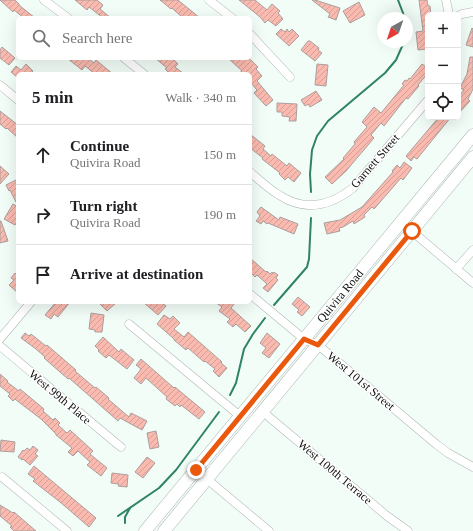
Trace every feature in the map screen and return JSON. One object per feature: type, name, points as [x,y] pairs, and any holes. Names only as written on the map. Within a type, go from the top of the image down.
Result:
[{"type":"main road","name":"Quivira Road","points":[[145,531],[473,135]]},
{"type":"main road","name":"Quivira Road","points":[[164,531],[473,157]]},
{"type":"street","points":[[44,0],[65,16]]},
{"type":"street","points":[[208,0],[229,16]]},
{"type":"street","points":[[446,0],[448,12]]},
{"type":"street","points":[[461,14],[473,12]]},
{"type":"street","points":[[252,36],[290,77]]},
{"type":"street","points":[[126,60],[142,72]]},
{"type":"street","points":[[0,85],[16,98]]},
{"type":"street","name":"Garnett Street","points":[[252,174],[275,193],[298,204],[320,205],[327,203],[339,198],[353,188],[425,104]]},
{"type":"street","points":[[401,222],[473,282]]},
{"type":"street","points":[[456,269],[473,250]]},
{"type":"street","name":"West 101st Street","points":[[252,296],[304,339],[318,345],[436,444],[448,453],[473,467]]},
{"type":"street","points":[[0,339],[28,304]]},
{"type":"street","points":[[129,324],[240,416]]},
{"type":"street","name":"West 99th Place","points":[[0,346],[121,447]]},
{"type":"street","name":"West 100th Terrace","points":[[263,412],[387,516],[408,531]]},
{"type":"street","points":[[196,470],[269,531]]},
{"type":"street","points":[[2,477],[67,531]]},
{"type":"building","points":[[0,0],[15,0],[33,16],[22,16],[14,10],[13,12]]},
{"type":"building","points":[[75,0],[97,0],[103,5],[100,9],[109,16],[100,16],[89,7],[87,10]]},
{"type":"building","points":[[160,0],[178,0],[198,16],[181,16],[172,8],[171,9]]},
{"type":"building","points":[[239,0],[255,0],[267,10],[272,4],[280,11],[278,13],[283,19],[276,26],[268,20],[265,23]]},
{"type":"building","points":[[312,0],[340,8],[336,20],[328,17],[330,14]]},
{"type":"building","points":[[419,0],[427,0],[431,12],[425,12],[425,49],[418,50],[416,32],[423,31]]},
{"type":"building","points":[[359,2],[365,15],[350,23],[343,11]]},
{"type":"building","points":[[472,28],[473,29],[473,47],[466,45]]},
{"type":"building","points":[[281,29],[285,32],[287,29],[289,32],[292,29],[299,36],[289,46],[276,34]]},
{"type":"building","points":[[308,41],[319,48],[318,50],[322,53],[315,61],[301,50]]},
{"type":"building","points":[[2,47],[15,58],[9,65],[0,58],[0,50]]},
{"type":"building","points":[[470,57],[473,57],[473,89],[468,99],[470,101],[461,111],[461,94],[464,90],[461,88],[461,86],[467,74]]},
{"type":"building","points":[[70,60],[90,60],[94,63],[96,60],[111,72],[92,72],[85,66],[82,70]]},
{"type":"building","points":[[157,60],[174,60],[178,64],[175,67],[181,72],[168,72],[165,69],[167,68]]},
{"type":"building","points":[[230,60],[252,61],[258,67],[256,69],[262,76],[257,81],[273,100],[266,106],[254,93],[257,90],[252,84],[252,72],[241,72],[242,71]]},
{"type":"building","points":[[26,64],[33,71],[16,72],[16,76],[11,72],[16,66],[21,70]]},
{"type":"building","points":[[317,64],[328,65],[326,86],[315,85]]},
{"type":"building","points":[[422,64],[425,66],[425,77],[418,85],[419,86],[408,99],[406,98],[384,126],[381,123],[371,135],[374,138],[346,171],[332,184],[325,177],[344,159],[343,158],[355,144],[354,142],[367,127],[362,122],[374,107],[381,113],[404,85],[402,84],[405,80],[407,81],[409,78],[410,79]]},
{"type":"building","points":[[316,91],[322,100],[310,107],[308,104],[305,106],[301,100]]},
{"type":"building","points":[[277,103],[297,104],[296,121],[289,121],[290,117],[282,116],[282,112],[277,112]]},
{"type":"building","points":[[0,111],[16,123],[16,136],[7,128],[6,129],[0,124]]},
{"type":"building","points":[[436,120],[449,120],[417,159],[414,157],[411,161],[406,156]]},
{"type":"building","points":[[252,136],[265,146],[263,149],[271,156],[272,154],[287,166],[289,163],[301,173],[294,182],[288,177],[285,180],[279,174],[280,173],[262,159],[263,158],[252,150]]},
{"type":"building","points":[[404,162],[412,168],[403,180],[401,178],[374,209],[372,207],[364,215],[365,217],[354,224],[353,221],[339,228],[340,231],[327,234],[324,223],[340,220],[362,207],[393,172],[392,171],[397,165],[400,168]]},
{"type":"building","points":[[0,166],[9,174],[0,184]]},
{"type":"building","points":[[16,180],[16,202],[10,190],[9,191],[6,185]]},
{"type":"building","points":[[13,204],[16,206],[15,225],[4,219]]},
{"type":"building","points":[[261,207],[279,220],[280,217],[298,224],[294,234],[268,223],[267,224],[263,221],[261,224],[256,221],[260,216],[257,212]]},
{"type":"building","points":[[0,221],[8,241],[0,243]]},
{"type":"building","points":[[252,260],[266,272],[267,271],[270,274],[272,272],[273,274],[274,272],[278,275],[276,278],[278,280],[268,292],[263,288],[267,284],[257,275],[255,277],[252,274]]},
{"type":"building","points":[[15,273],[16,274],[16,291],[9,285],[14,280],[11,278]]},
{"type":"building","points":[[298,297],[310,307],[302,316],[297,312],[299,310],[292,304]]},
{"type":"building","points":[[54,304],[68,304],[58,317],[54,314],[51,319],[45,315]]},
{"type":"building","points":[[100,304],[115,304],[107,311]]},
{"type":"building","points":[[145,304],[164,304],[166,306],[158,315]]},
{"type":"building","points":[[218,304],[234,304],[231,308],[251,326],[245,332],[236,324],[233,327],[227,322],[230,319],[219,311],[222,307]]},
{"type":"building","points":[[91,313],[104,315],[102,332],[95,332],[95,330],[89,329]]},
{"type":"building","points":[[164,315],[170,319],[173,316],[180,323],[174,329],[184,337],[188,332],[222,362],[221,363],[227,368],[219,377],[213,371],[215,369],[205,361],[204,362],[188,348],[186,350],[157,324]]},
{"type":"building","points":[[25,333],[29,336],[31,334],[46,346],[47,345],[129,417],[131,413],[147,421],[142,430],[120,418],[118,421],[44,358],[45,357],[36,349],[21,338]]},
{"type":"building","points":[[267,333],[280,344],[269,358],[262,353],[266,348],[260,343]]},
{"type":"building","points":[[103,337],[119,352],[121,349],[134,360],[127,369],[109,355],[106,358],[98,351],[99,350],[95,346]]},
{"type":"building","points":[[141,359],[174,388],[175,387],[205,412],[199,419],[181,405],[180,407],[177,404],[175,406],[166,399],[167,397],[146,378],[141,384],[134,378],[141,369],[136,365]]},
{"type":"building","points":[[0,374],[8,381],[7,382],[19,391],[20,389],[44,409],[43,411],[53,420],[55,418],[60,423],[58,425],[67,433],[70,430],[93,451],[90,454],[107,468],[101,476],[87,465],[90,462],[78,451],[73,456],[68,452],[72,448],[56,435],[41,419],[15,399],[13,401],[8,396],[10,394],[0,386]]},
{"type":"building","points":[[156,431],[159,447],[150,449],[147,433]]},
{"type":"building","points":[[1,440],[15,442],[14,452],[0,451]]},
{"type":"building","points":[[33,446],[38,450],[35,454],[38,456],[30,465],[18,457],[23,450],[24,451],[27,448],[30,450]]},
{"type":"building","points":[[147,457],[155,463],[143,478],[135,472]]},
{"type":"building","points":[[34,466],[96,518],[89,527],[33,481],[35,479],[28,474]]},
{"type":"building","points":[[112,473],[128,475],[127,487],[118,486],[119,484],[111,483]]},
{"type":"building","points":[[0,505],[13,513],[14,512],[36,531],[14,531],[10,527],[12,526],[0,516]]},
{"type":"waterway","points":[[398,0],[403,12]]},
{"type":"waterway","points":[[311,192],[310,174],[312,150],[317,136],[328,121],[385,73],[396,60],[401,48]]},
{"type":"waterway","points":[[274,305],[307,267],[309,259],[311,218]]},
{"type":"waterway","points":[[230,395],[236,383],[244,349],[265,318]]},
{"type":"waterway","points":[[118,516],[159,488],[176,470],[219,412]]},
{"type":"waterway","points":[[125,523],[125,517],[130,508]]},
{"type":"route","points":[[196,470],[304,339],[318,345],[412,231]]}]
